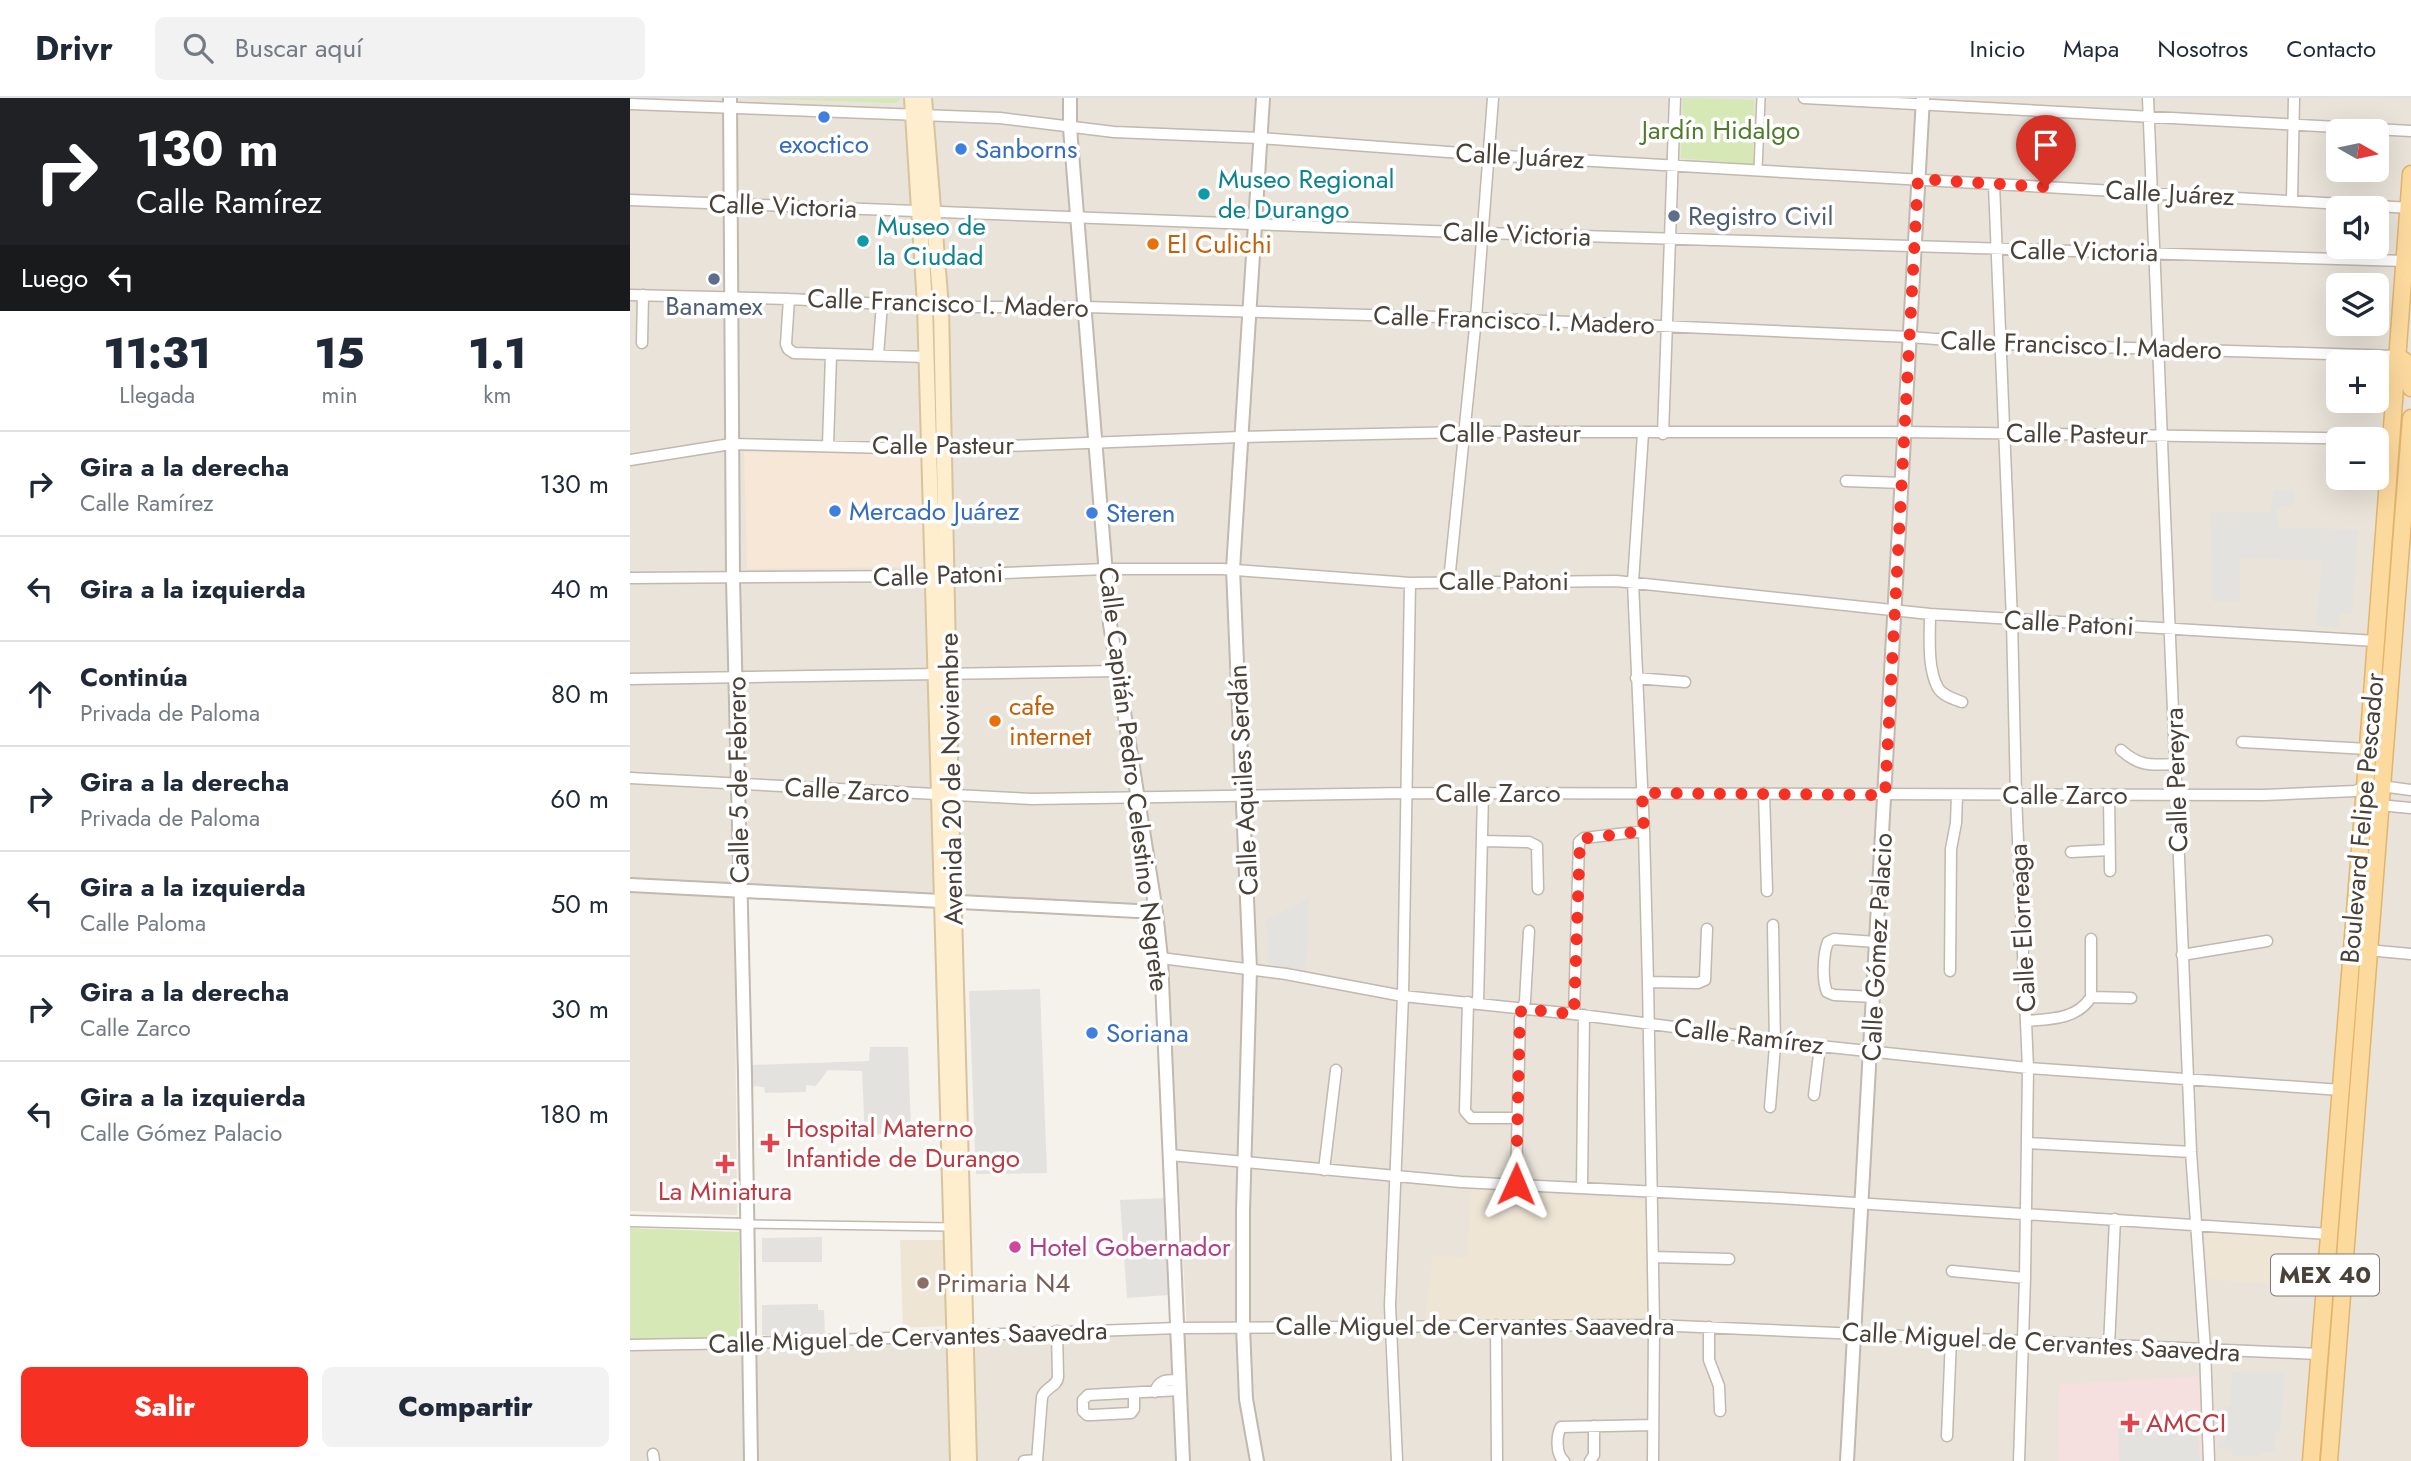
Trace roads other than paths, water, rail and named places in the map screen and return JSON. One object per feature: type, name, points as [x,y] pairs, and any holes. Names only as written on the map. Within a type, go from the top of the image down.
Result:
[{"type":"main road","name":"Avenida 20 de Noviembre","points":[[912,98],[919,114],[927,212],[941,307],[936,449],[960,1335],[958,1461]]},
{"type":"main road","name":"Avenida 20 de Noviembre","points":[[919,114],[924,98]]},
{"type":"main road","name":"Boulevard Felipe Pescador","points":[[2329,1461],[2379,805],[2373,786],[2368,749],[2411,174]]},
{"type":"main road","name":"Avenida 20 de Noviembre","points":[[927,212],[926,357],[936,449]]},
{"type":"main road","points":[[2398,356],[2407,363],[2411,388]]},
{"type":"main road","name":"Boulevard Felipe Pescador","points":[[2311,1461],[2340,1090],[2373,786],[2393,657],[2411,418]]},
{"type":"main road","points":[[2376,640],[2385,645],[2393,657]]},
{"type":"main road","points":[[2371,704],[2383,702],[2389,691]]},
{"type":"main road","name":"Avenida 20 de Noviembre","points":[[948,902],[951,1227],[969,1461]]},
{"type":"main road","points":[[2340,1090],[2350,1093],[2357,1101]]},
{"type":"street","name":"Calle Capitán Pedro Celestino Negrete","points":[[1070,98],[1094,442],[1116,671],[1156,912],[1161,958],[1183,1461]]},
{"type":"street","name":"Calle Aquiles Serdán","points":[[1257,1461],[1247,1399],[1243,1327],[1244,1162],[1250,969],[1233,569],[1263,98]]},
{"type":"street","points":[[1449,581],[1476,318],[1493,98]]},
{"type":"street","points":[[1664,434],[1675,98]]},
{"type":"street","points":[[1758,170],[1761,98]]},
{"type":"street","points":[[1804,98],[1923,101],[2148,117],[2411,131]]},
{"type":"street","name":"Calle Pereyra","points":[[2148,98],[2190,1152],[2205,1349],[2209,1461]]},
{"type":"street","points":[[2292,200],[2294,98]]},
{"type":"street","name":"Calle Gómez Palacio","points":[[1847,1461],[1923,101]]},
{"type":"street","name":"Calle Juárez","points":[[633,102],[730,102],[1000,118],[1070,128],[1261,138],[1488,155],[1994,185],[2151,191],[2410,208]]},
{"type":"street","name":"Calle 5 de Febrero","points":[[730,102],[733,579],[751,1461]]},
{"type":"street","name":"Calle Elorreaga","points":[[1994,185],[2028,1068],[2027,1213],[2019,1461]]},
{"type":"street","name":"Calle Victoria","points":[[630,200],[1078,218],[1255,222],[1483,233],[2405,261]]},
{"type":"street","name":"Calle Francisco I. Madero","points":[[630,295],[789,299],[941,307],[1085,307],[1476,318],[1910,337],[2000,344],[2398,356]]},
{"type":"street","points":[[642,344],[643,295]]},
{"type":"street","points":[[789,299],[788,349],[801,355],[926,357]]},
{"type":"street","points":[[878,355],[882,304]]},
{"type":"street","points":[[828,445],[831,355]]},
{"type":"street","name":"Calle Pasteur","points":[[630,460],[731,444],[936,449],[1241,437],[1465,432],[1906,432],[2392,439]]},
{"type":"street","points":[[1643,433],[1633,582],[1649,1024],[1654,1325],[1653,1461]]},
{"type":"street","points":[[1846,481],[1903,483]]},
{"type":"street","name":"Calle Patoni","points":[[630,578],[940,576],[1106,569],[1233,569],[1410,583],[1633,582],[1930,614],[2376,640]]},
{"type":"street","points":[[1397,1461],[1390,1325],[1403,996],[1410,583]]},
{"type":"street","points":[[1930,614],[1930,646],[1938,687],[1949,697],[1962,702]]},
{"type":"street","points":[[630,679],[1116,671]]},
{"type":"street","points":[[1636,678],[1685,682]]},
{"type":"street","points":[[2242,741],[2368,749]]},
{"type":"street","points":[[2122,750],[2136,762],[2143,764],[2175,764]]},
{"type":"street","name":"Calle Zarco","points":[[630,778],[945,796],[1136,798],[1406,793],[2175,796],[2355,791],[2373,786],[2411,790]]},
{"type":"street","points":[[1483,793],[1473,1003],[1464,1107],[1467,1115],[1476,1118],[1517,1118]]},
{"type":"street","points":[[1764,793],[1768,891]]},
{"type":"street","points":[[1950,971],[1951,849],[1957,795]]},
{"type":"street","points":[[2109,795],[2110,871]]},
{"type":"street","points":[[2379,805],[2411,808]]},
{"type":"street","points":[[1583,1188],[1576,914],[1580,839],[1641,831]]},
{"type":"street","points":[[1482,841],[1529,842],[1537,846],[1538,890]]},
{"type":"street","points":[[2071,852],[2109,850]]},
{"type":"street","points":[[630,884],[740,892],[1156,912]]},
{"type":"street","points":[[1770,1107],[1775,1040],[1773,925]]},
{"type":"street","points":[[1648,982],[1702,982],[1706,977],[1707,929]]},
{"type":"street","points":[[1516,1184],[1520,1018],[1525,1001],[1529,931]]},
{"type":"street","points":[[1874,997],[1834,995],[1827,992],[1824,985],[1825,949],[1828,942],[1835,939],[1876,942]]},
{"type":"street","points":[[2026,1021],[2064,1017],[2081,1009],[2091,997],[2091,939]]},
{"type":"street","points":[[2182,955],[2267,941]]},
{"type":"street","points":[[2367,950],[2411,954]]},
{"type":"street","name":"Calle Ramírez","points":[[1161,958],[1250,969],[1403,996],[1820,1046],[2028,1068],[2340,1090]]},
{"type":"street","points":[[2091,997],[2131,998]]},
{"type":"street","points":[[1814,1095],[1820,1046]]},
{"type":"street","points":[[1324,1170],[1336,1070]]},
{"type":"street","points":[[2028,1143],[2190,1152]]},
{"type":"street","points":[[1170,1155],[1396,1177],[2027,1213],[2329,1234]]},
{"type":"street","points":[[2109,1346],[2115,1219]]},
{"type":"street","points":[[630,1221],[951,1227]]},
{"type":"street","points":[[1653,1256],[1729,1259]]},
{"type":"street","points":[[1952,1271],[2025,1278]]},
{"type":"street","points":[[1496,1325],[1497,1461]]},
{"type":"street","name":"Calle Miguel de Cervantes Saavedra","points":[[630,1345],[1178,1328],[1654,1325],[2319,1354]]},
{"type":"street","points":[[1709,1327],[1709,1360],[1719,1386],[1720,1411]]},
{"type":"street","points":[[1024,1461],[1037,1461],[1042,1396],[1045,1390],[1058,1381],[1057,1331]]},
{"type":"street","points":[[1947,1436],[1951,1338]]},
{"type":"street","points":[[1134,1393],[1134,1409],[1130,1413],[1087,1415],[1083,1411],[1083,1400],[1088,1395],[1155,1392],[1157,1384],[1162,1381],[1180,1385]]},
{"type":"street","points":[[1564,1461],[1559,1455],[1558,1434],[1562,1427],[1653,1425]]},
{"type":"street","points":[[1590,1461],[1594,1455],[1594,1426]]},
{"type":"place","name":"exoctico","points":[[824,117]]},
{"type":"place","name":"Sanborns","points":[[961,149]]},
{"type":"place","name":"Museo Regional de Durango","points":[[1204,194]]},
{"type":"place","name":"Registro Civil","points":[[1674,216]]},
{"type":"place","name":"Museo de la Ciudad","points":[[863,241]]},
{"type":"place","name":"El Culichi","points":[[1153,244]]},
{"type":"place","name":"Banamex","points":[[714,279]]},
{"type":"place","name":"Mercado Juárez","points":[[835,511]]},
{"type":"place","name":"Steren","points":[[1092,513]]},
{"type":"place","name":"cafe internet","points":[[995,721]]},
{"type":"place","name":"Soriana","points":[[1092,1033]]},
{"type":"place","name":"Hospital Materno Infantide de Durango","points":[[770,1143]]},
{"type":"place","name":"La Miniatura","points":[[725,1164]]},
{"type":"place","name":"Hotel Gobernador","points":[[1015,1247]]},
{"type":"place","name":"Primaria N4","points":[[923,1283]]},
{"type":"place","name":"AMCCI","points":[[2130,1423]]},
{"type":"park label","name":"Jardín Hidalgo","points":[[1721,130]]}]
